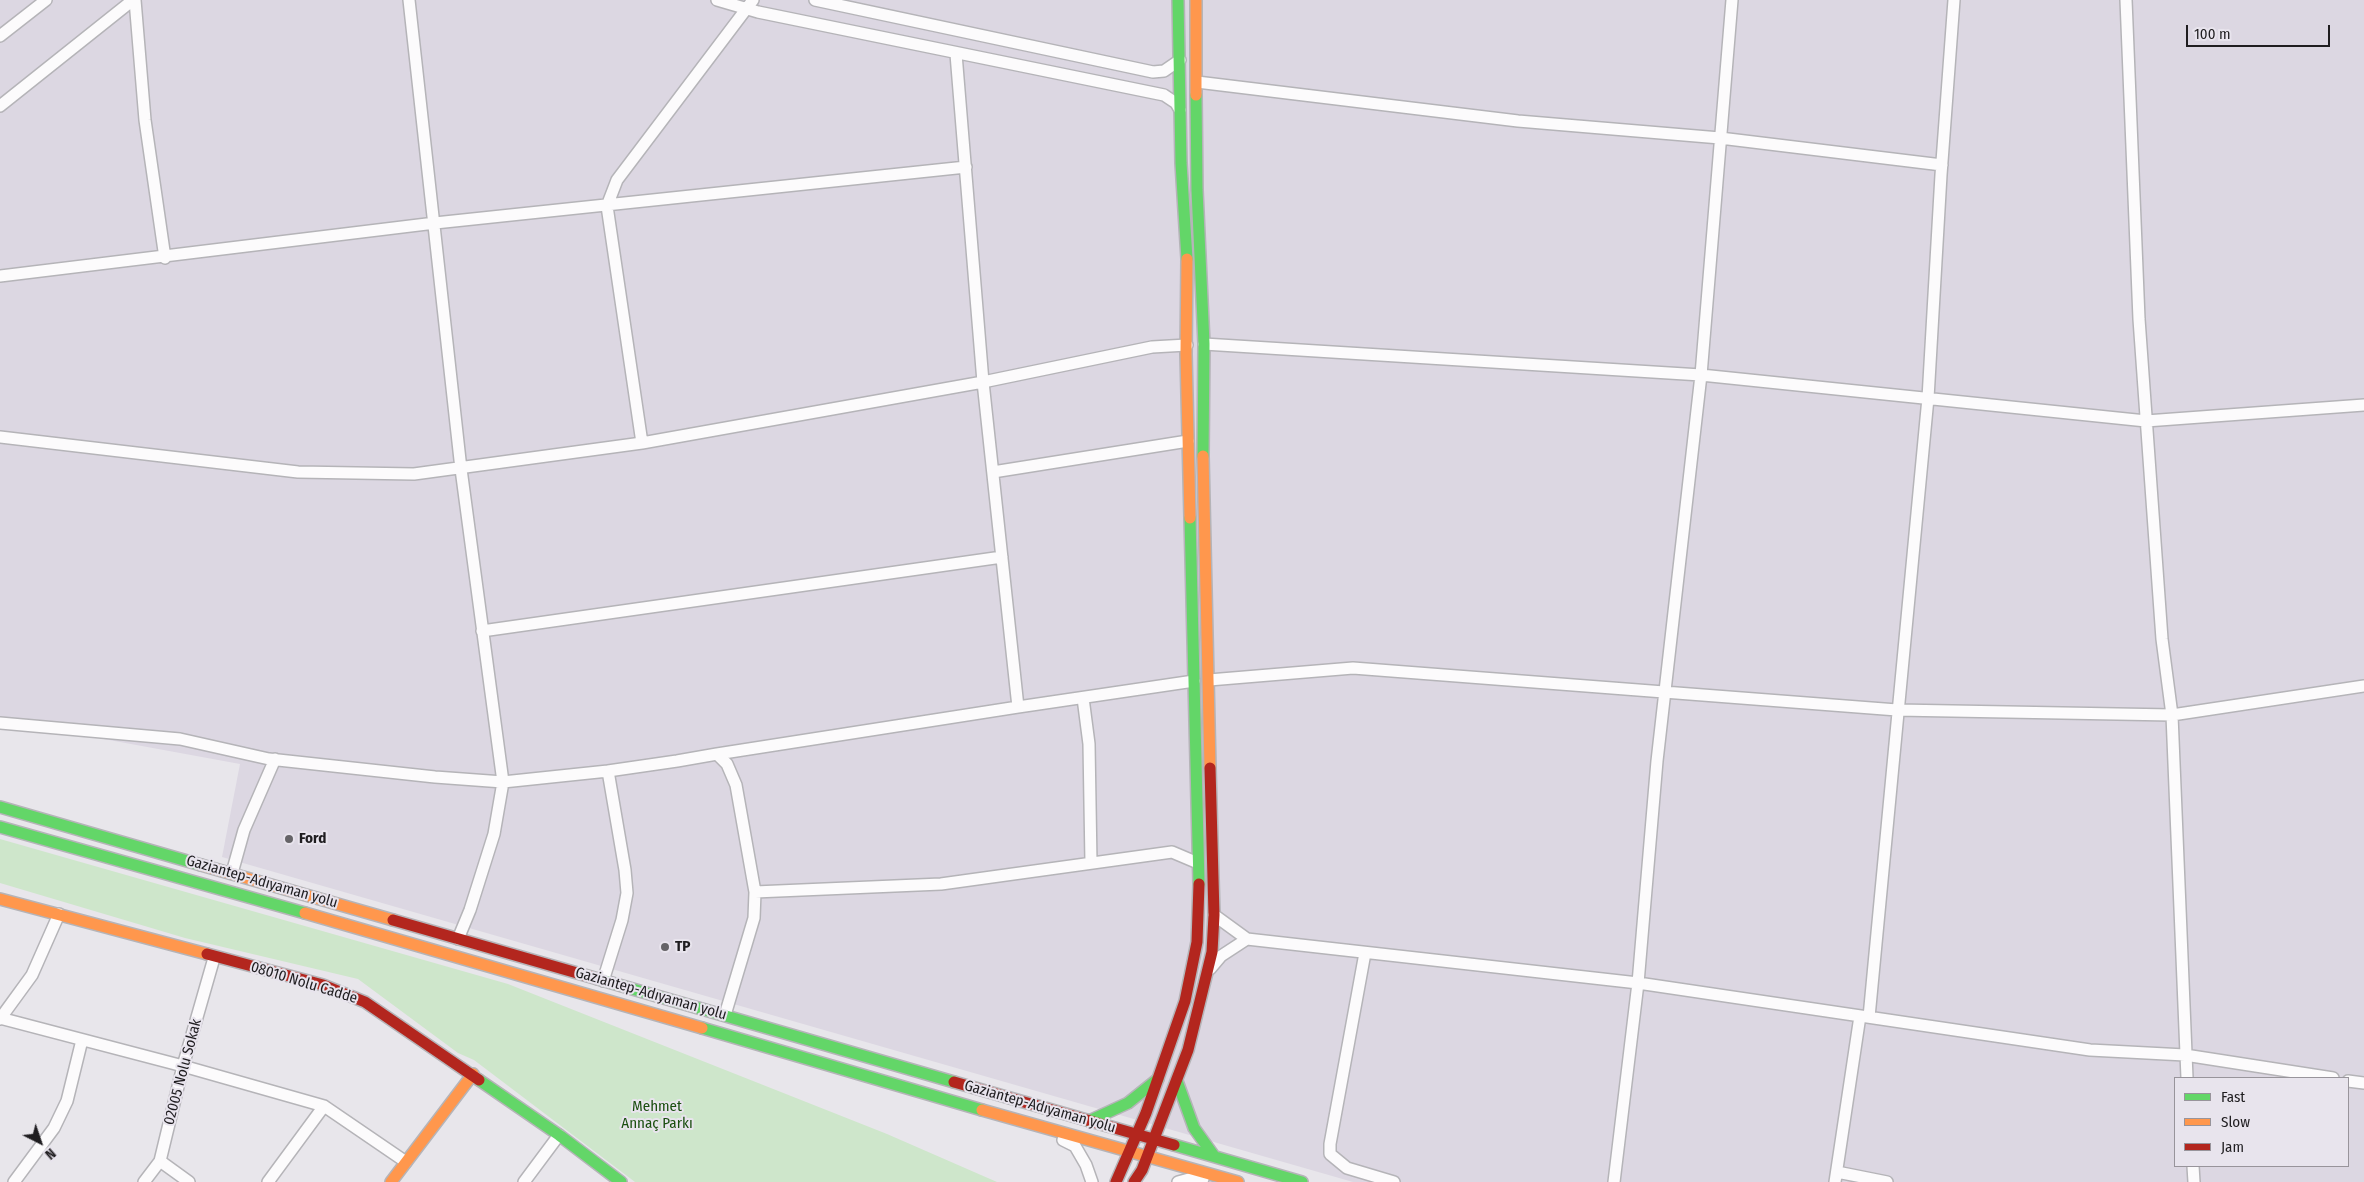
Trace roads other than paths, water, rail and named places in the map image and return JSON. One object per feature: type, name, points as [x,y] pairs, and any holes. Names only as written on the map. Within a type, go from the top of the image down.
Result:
[{"type":"main road","points":[[1116,1182],[1138,1136],[1185,1001],[1191,974],[1200,907],[1186,345],[1188,273],[1180,110],[1178,0]]},
{"type":"main road","points":[[1134,1182],[1177,1081],[1212,952],[1214,915],[1210,680],[1203,477],[1204,344],[1197,190],[1196,0]]},
{"type":"main road","name":"Gaziantep-Adıyaman yolu","points":[[0,807],[1302,1182]]},
{"type":"main road","name":"Gaziantep-Adıyaman yolu","points":[[0,827],[503,969],[1035,1126],[1147,1155],[1238,1182]]},
{"type":"main road","name":"08010 Nolu Cadde","points":[[0,899],[322,986],[365,1002],[559,1135],[621,1182]]},
{"type":"main road","points":[[391,1182],[472,1074]]},
{"type":"main road","points":[[1089,1121],[1128,1103],[1158,1079]]},
{"type":"main road","points":[[1177,1081],[1194,1128],[1214,1156]]},
{"type":"street","points":[[0,36],[46,0]]},
{"type":"street","points":[[0,106],[134,0]]},
{"type":"street","points":[[134,0],[145,120],[165,258]]},
{"type":"street","points":[[409,0],[461,469],[503,782],[494,834],[470,910],[458,939]]},
{"type":"street","points":[[717,0],[745,9],[956,54],[1057,72],[1164,95],[1176,103],[1180,110]]},
{"type":"street","points":[[642,443],[607,206],[617,180],[753,0]]},
{"type":"street","points":[[814,0],[1154,72],[1164,71],[1180,60]]},
{"type":"street","points":[[1614,1182],[1638,983],[1665,692],[1701,375],[1732,0]]},
{"type":"street","points":[[1887,1182],[1836,1177],[1864,1017],[1897,710],[1928,398],[1954,0]]},
{"type":"street","points":[[2126,0],[2139,319],[2162,639],[2172,715],[2187,1077]]},
{"type":"street","points":[[956,54],[983,382],[1018,707]]},
{"type":"street","points":[[1197,82],[1518,121],[1720,138],[1942,165]]},
{"type":"street","points":[[0,276],[165,258],[435,223],[966,167]]},
{"type":"street","points":[[1204,344],[1701,375],[2146,421],[2364,405]]},
{"type":"street","points":[[0,437],[298,472],[414,474],[642,443],[983,382],[1152,347],[1186,345]]},
{"type":"street","points":[[993,472],[1188,441]]},
{"type":"street","points":[[482,632],[1002,557]]},
{"type":"street","points":[[1210,680],[1353,668],[1897,710],[2172,715],[2364,686]]},
{"type":"street","points":[[0,722],[180,739],[275,759],[435,777],[503,782],[677,762],[717,754],[1018,707],[1194,682]]},
{"type":"street","points":[[1082,698],[1089,744],[1091,863]]},
{"type":"street","points":[[717,754],[727,764],[736,785],[755,892],[754,918],[725,1015]]},
{"type":"street","points":[[232,873],[244,830],[275,759]]},
{"type":"street","points":[[603,981],[622,920],[627,893],[625,870],[608,771]]},
{"type":"street","points":[[755,892],[941,884],[1172,852],[1198,863]]},
{"type":"street","points":[[59,914],[32,975],[0,1019],[183,1066],[324,1106],[406,1162]]},
{"type":"street","points":[[1214,915],[1248,939],[1638,983],[2090,1050],[2185,1055],[2326,1077]]},
{"type":"street","points":[[1207,972],[1221,956],[1248,939]]},
{"type":"street","points":[[1365,953],[1330,1144],[1330,1154],[1347,1168],[1394,1182]]},
{"type":"street","name":"02005 Nolu Sokak","points":[[144,1182],[160,1161],[183,1066],[214,958]]},
{"type":"street","points":[[14,1182],[54,1128],[67,1102],[82,1040]]},
{"type":"street","points":[[2349,1081],[2364,1083]]},
{"type":"street","points":[[268,1182],[324,1106]]},
{"type":"street","points":[[1035,1126],[1075,1146],[1092,1182]]},
{"type":"street","points":[[524,1182],[559,1135]]},
{"type":"street","points":[[160,1161],[189,1182]]},
{"type":"street","points":[[2193,1167],[2194,1182]]},
{"type":"street","points":[[1178,1182],[1189,1179],[1226,1178]]},
{"type":"place","name":"Ford","points":[[289,839]]},
{"type":"place","name":"TP","points":[[665,947]]},
{"type":"park label","name":"Mehmet Annaç Parkı","points":[[657,1116]]}]
